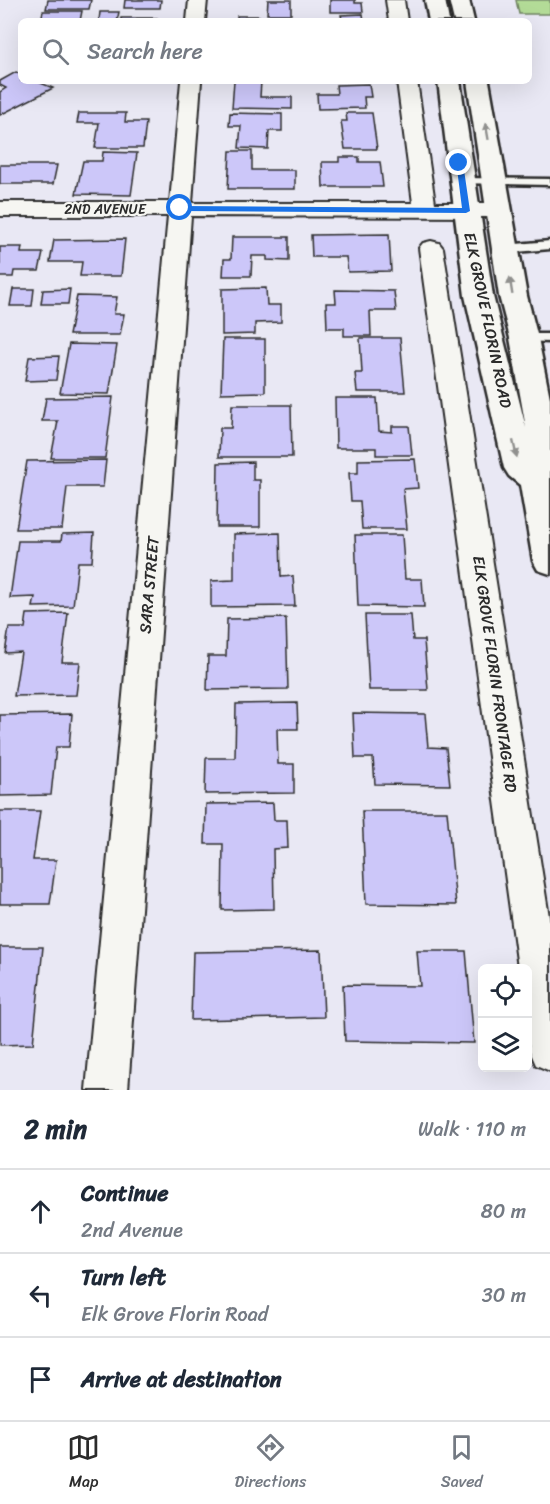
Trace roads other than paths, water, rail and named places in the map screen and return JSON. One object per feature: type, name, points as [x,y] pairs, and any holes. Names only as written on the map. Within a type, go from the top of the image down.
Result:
[{"type":"main road","points":[[435,0],[438,18]]},
{"type":"main road","points":[[459,0],[463,18]]},
{"type":"main road","name":"ELK GROVE FLORIN ROAD","points":[[449,84],[479,296],[520,468],[542,481]]},
{"type":"main road","name":"ELK GROVE FLORIN ROAD","points":[[479,84],[493,160],[498,210],[513,296],[537,338],[548,467],[542,481],[550,561]]},
{"type":"street","points":[[196,18],[198,0]]},
{"type":"street","points":[[395,0],[398,18]]},
{"type":"street","name":"SARA STREET","points":[[107,1090],[191,84]]},
{"type":"street","points":[[407,84],[425,210]]},
{"type":"street","name":"2ND AVENUE","points":[[0,209],[498,210]]},
{"type":"street","name":"ELK GROVE FLORIN FRONTAGE RD","points":[[431,248],[550,1052]]},
{"type":"street","points":[[439,297],[479,296]]},
{"type":"lane","points":[[462,181],[550,182]]},
{"type":"lane","points":[[505,249],[550,244]]}]
